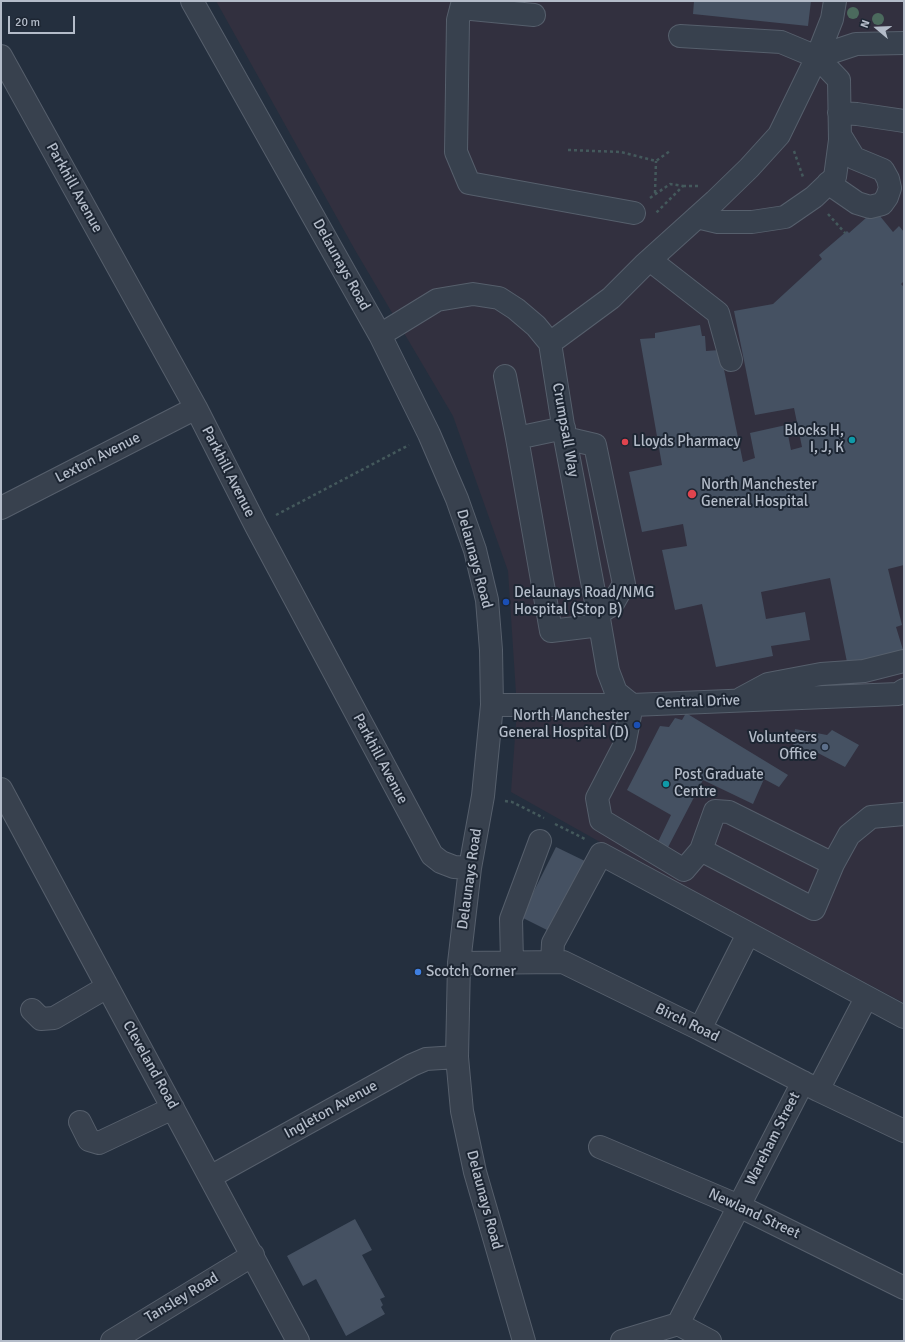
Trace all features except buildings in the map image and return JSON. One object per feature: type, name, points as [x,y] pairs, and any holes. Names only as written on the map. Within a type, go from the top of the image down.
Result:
[{"type":"street","name":"Delaunays Road","points":[[192,1],[380,336],[429,434],[457,499],[474,550],[487,600],[491,650],[492,705],[483,796],[470,868],[459,963],[457,1057],[462,1111],[475,1172],[524,1341]]},
{"type":"street","points":[[550,344],[611,298],[749,168],[779,135],[817,57],[832,19],[835,1]]},
{"type":"street","points":[[534,15],[462,4],[458,20],[456,152],[469,183],[644,214]]},
{"type":"street","points":[[680,36],[781,42],[817,57],[839,80],[840,135],[835,177],[814,197],[785,217],[752,222],[718,222],[697,217]]},
{"type":"street","points":[[817,57],[856,44],[904,43]]},
{"type":"street","name":"Parkhill Avenue","points":[[1,56],[196,408],[256,526],[432,855],[441,862],[454,867],[470,868]]},
{"type":"street","points":[[839,113],[857,114],[904,121]]},
{"type":"street","points":[[828,183],[857,203],[870,207],[882,204],[887,197],[890,188],[884,170],[854,158],[840,135]]},
{"type":"street","points":[[650,260],[718,313],[731,360]]},
{"type":"street","name":"Crumpsall Way","points":[[380,336],[437,300],[473,294],[499,298],[511,305],[536,326],[550,344],[608,671],[616,692],[632,705]]},
{"type":"street","points":[[505,376],[516,438],[551,631],[599,619],[612,605],[624,584],[595,445],[565,433],[516,438]]},
{"type":"street","name":"Lexton Avenue","points":[[1,508],[196,408]]},
{"type":"street","points":[[738,701],[768,684],[821,674],[864,671],[904,661]]},
{"type":"street","name":"Central Drive","points":[[492,705],[632,705],[902,696]]},
{"type":"street","points":[[632,705],[624,746],[597,798],[601,820],[684,870],[701,850],[715,811],[729,812],[833,864]]},
{"type":"street","name":"Cleveland Road","points":[[1,789],[298,1341]]},
{"type":"street","points":[[701,850],[814,909],[833,864],[849,835],[871,818],[904,814]]},
{"type":"street","points":[[512,962],[512,919],[540,840]]},
{"type":"street","points":[[552,962],[553,943],[601,854],[866,998],[904,1017]]},
{"type":"street","points":[[700,1029],[748,934]]},
{"type":"street","name":"Birch Road","points":[[459,963],[563,962],[700,1029],[810,1086],[904,1131]]},
{"type":"street","points":[[32,1010],[41,1019],[54,1018],[107,987]]},
{"type":"street","name":"Wareham Street","points":[[678,1324],[739,1206],[810,1086],[866,998]]},
{"type":"street","name":"Ingleton Avenue","points":[[210,1178],[412,1065],[426,1059],[457,1057]]},
{"type":"street","points":[[80,1122],[89,1140],[99,1144],[173,1108]]},
{"type":"street","name":"Newland Street","points":[[600,1147],[739,1206],[904,1288]]},
{"type":"street","name":"Tansley Road","points":[[112,1341],[253,1255]]},
{"type":"street","points":[[622,1341],[678,1324],[710,1341]]},
{"type":"path","points":[[568,150],[621,152],[656,160],[670,151]]},
{"type":"path","points":[[644,214],[655,193],[656,160]]},
{"type":"path","points":[[655,193],[670,184],[702,186],[696,189]]},
{"type":"path","points":[[644,214],[683,186]]},
{"type":"path","points":[[256,526],[429,434]]},
{"type":"shaded area","name":"North Manchester General Hospital","points":[[216,1],[904,1],[904,1003],[632,860],[511,792],[517,709],[508,571],[453,416],[355,250]]},
{"type":"place","name":"Blocks H, I, J, K","points":[[852,440]]},
{"type":"place","name":"Lloyds Pharmacy","points":[[625,442]]},
{"type":"place","name":"North Manchester General Hospital","points":[[692,494]]},
{"type":"place","name":"Delaunays Road/NMG Hospital (Stop B)","points":[[506,602]]},
{"type":"place","name":"North Manchester General Hospital (D)","points":[[637,725]]},
{"type":"place","name":"Volunteers Office","points":[[825,747]]},
{"type":"place","name":"Post Graduate Centre","points":[[666,784]]},
{"type":"place","name":"Scotch Corner","points":[[418,972]]}]
